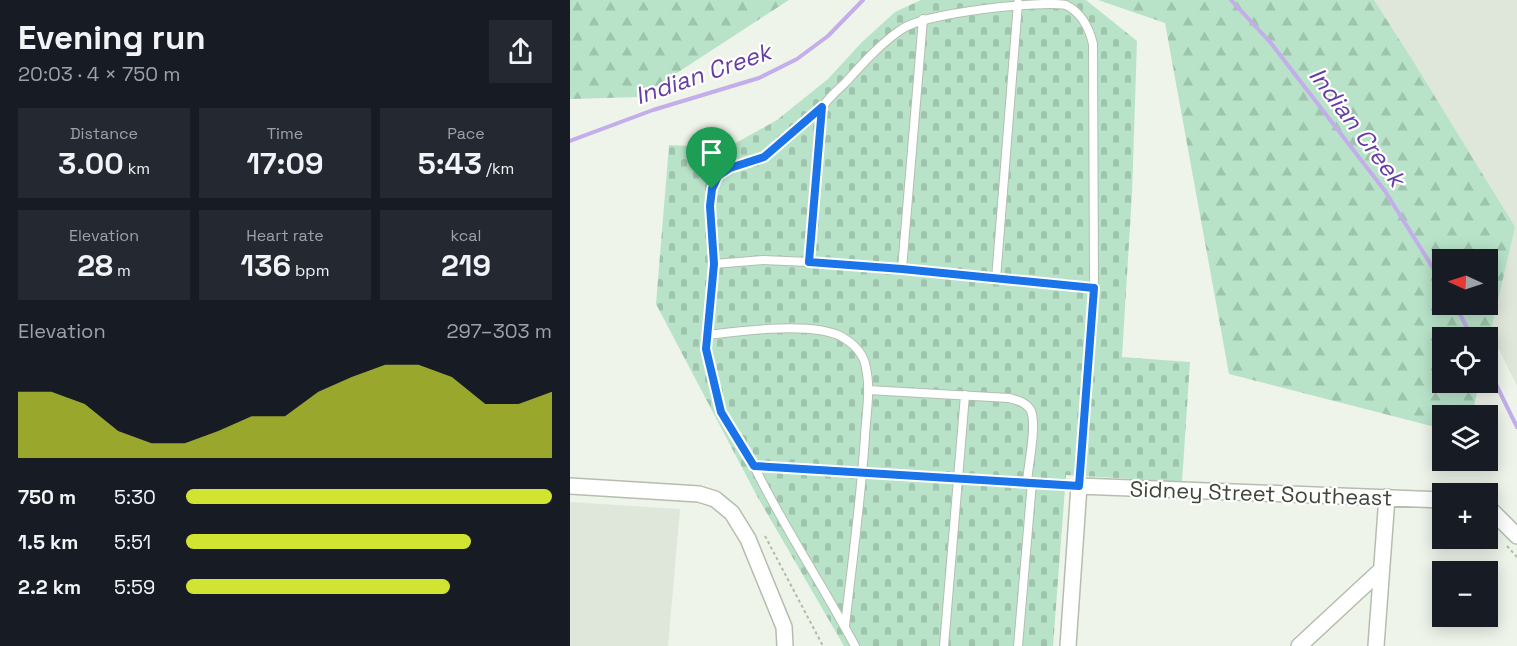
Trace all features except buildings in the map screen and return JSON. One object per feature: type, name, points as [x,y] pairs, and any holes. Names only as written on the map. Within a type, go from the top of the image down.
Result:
[{"type":"street","points":[[570,486],[699,494],[715,499],[732,513],[748,539],[784,627],[786,646]]},
{"type":"street","name":"Sidney Street Southeast","points":[[1079,486],[1432,499]]},
{"type":"street","points":[[1068,646],[1079,486]]},
{"type":"street","points":[[1376,646],[1386,497]]},
{"type":"street","points":[[1498,517],[1517,536]]},
{"type":"street","points":[[1299,646],[1382,570]]},
{"type":"lane","points":[[754,466],[1079,486],[1094,288],[1093,44],[1089,31],[1079,14],[1064,3],[1040,1],[995,4],[923,19],[903,28],[871,55],[822,107],[764,157],[730,168],[718,176],[712,189],[710,206],[714,264],[706,349],[721,412],[754,466],[768,495],[855,646]]},
{"type":"lane","points":[[996,279],[1018,3]]},
{"type":"lane","points":[[902,269],[923,19]]},
{"type":"lane","points":[[809,262],[822,107]]},
{"type":"lane","points":[[714,264],[763,260],[809,262],[1094,288]]},
{"type":"lane","points":[[707,335],[772,328],[826,331],[841,337],[861,354],[866,368],[868,390],[862,473],[845,626]]},
{"type":"lane","points":[[868,390],[1009,398],[1021,401],[1029,407],[1033,422],[1018,646]]},
{"type":"lane","points":[[944,646],[965,395]]},
{"type":"path","points":[[765,536],[822,646]]},
{"type":"shaded area","points":[[1250,0],[1517,0],[1517,386],[1498,348],[1498,327],[1488,327],[1482,315],[1498,315],[1498,249],[1478,249]]},
{"type":"shaded area","points":[[570,502],[680,509],[668,646],[570,646]]},
{"type":"green space","points":[[570,0],[789,0],[640,97],[570,99]]},
{"type":"green space","points":[[921,0],[1086,0],[1137,41],[1132,194],[1122,357],[1190,362],[1182,482],[1066,475],[1053,646],[844,646],[757,496],[656,304],[669,145],[727,148],[777,120],[828,79],[862,42],[895,12]]},
{"type":"green space","points":[[1098,0],[1374,0],[1515,227],[1498,300],[1498,249],[1432,249],[1432,315],[1495,315],[1492,327],[1432,327],[1432,393],[1477,393],[1474,405],[1432,405],[1432,426],[1229,374],[1165,23]]},
{"type":"waterway","name":"Indian Creek","points":[[570,141],[653,110],[759,78],[797,59],[828,36],[863,0]]},
{"type":"waterway","name":"Indian Creek","points":[[1231,0],[1270,42],[1385,191],[1432,266]]},
{"type":"waterway","name":"Indian Creek","points":[[1460,315],[1466,327]]},
{"type":"waterway","name":"Indian Creek","points":[[1498,388],[1517,427]]},
{"type":"route","points":[[822,107],[809,262],[1094,288],[1079,486],[754,466],[721,412],[706,349],[714,264],[710,206],[712,189],[718,176],[730,168],[764,157],[822,107]]}]
